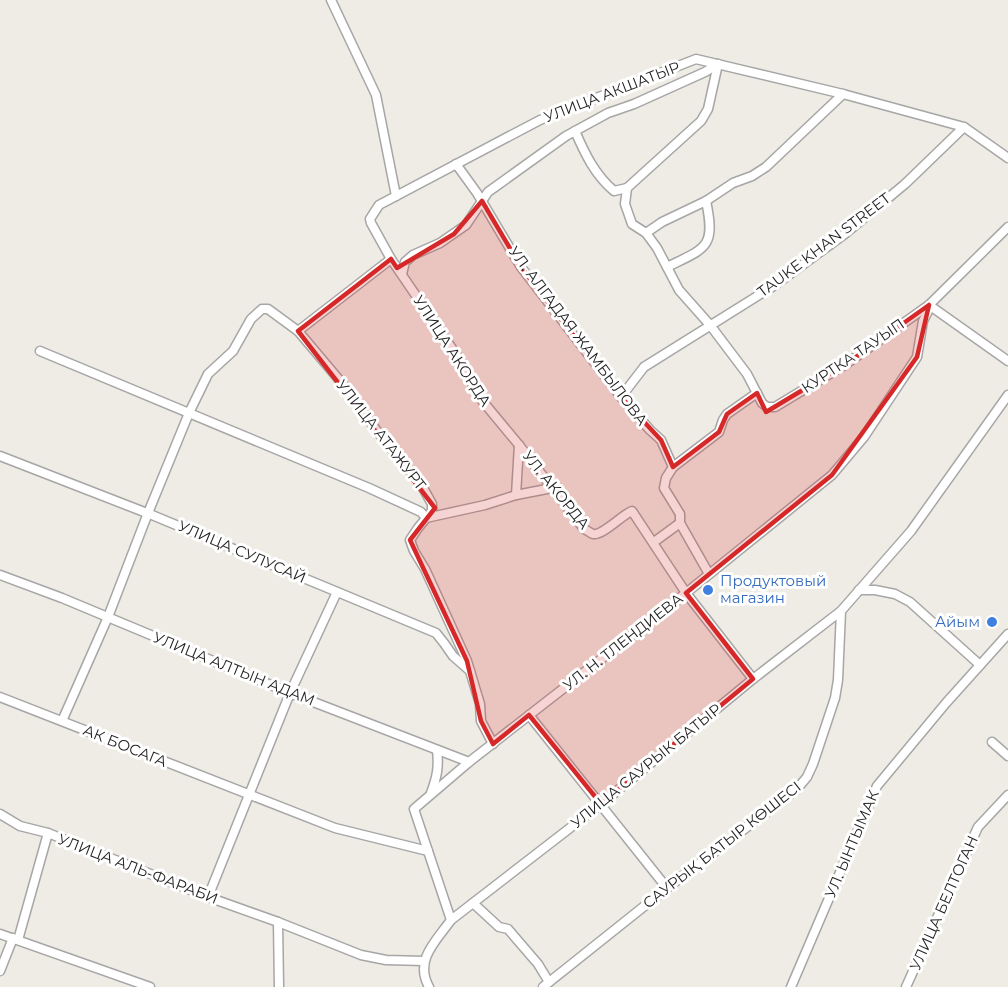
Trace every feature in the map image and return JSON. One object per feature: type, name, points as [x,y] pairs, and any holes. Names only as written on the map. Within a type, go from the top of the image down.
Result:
[{"type":"street","points":[[331,0],[376,95],[396,196]]},
{"type":"street","name":"УЛИЦА АКШАТЫР","points":[[371,223],[370,219],[379,205],[540,120],[696,59],[843,94],[964,127],[1008,158]]},
{"type":"street","points":[[575,132],[585,156],[603,181],[614,190],[627,188],[701,121],[708,110],[718,64]]},
{"type":"street","points":[[402,274],[405,262],[413,255],[440,243],[466,225],[488,192],[566,136],[608,113],[634,104],[718,64]]},
{"type":"street","points":[[646,233],[662,222],[706,201],[733,183],[752,176],[766,167],[843,94]]},
{"type":"street","name":"TAUKE KHAN STREET","points":[[621,396],[644,367],[775,285],[846,233],[905,184],[964,127]]},
{"type":"street","name":"УЛ. АЛГАДАЯ ЖАМБЫЛОВА","points":[[456,164],[482,201],[521,267],[621,396],[650,430],[662,440],[673,467]]},
{"type":"street","points":[[627,188],[625,204],[632,224],[646,233],[657,248],[679,290],[710,325],[747,374],[757,393],[726,414],[719,432],[673,467],[666,478],[664,488],[680,514],[680,523],[709,574]]},
{"type":"street","points":[[667,267],[705,247],[710,235],[706,201]]},
{"type":"street","name":"УЛИЦА АКОРДА","points":[[371,223],[391,259],[464,366],[480,398],[519,445]]},
{"type":"street","name":"КУРТКА ТАУЫП","points":[[757,393],[767,407],[775,407],[846,364],[929,305],[1008,226]]},
{"type":"street","points":[[298,331],[391,259]]},
{"type":"street","points":[[929,305],[1008,361]]},
{"type":"street","name":"УЛ. Н. ТЛЕНДИЕВА","points":[[428,851],[414,809],[469,762],[832,476],[864,436],[917,357],[923,321],[929,305]]},
{"type":"street","name":"УЛИЦА АТАЖУРТ","points":[[189,413],[208,374],[233,351],[251,320],[262,309],[268,309],[298,331],[422,486],[432,504],[432,511],[426,518]]},
{"type":"street","points":[[40,351],[369,488],[421,512],[426,518]]},
{"type":"street","points":[[841,611],[911,531],[1008,395]]},
{"type":"street","points":[[62,721],[108,617],[189,413]]},
{"type":"street","points":[[516,495],[519,445]]},
{"type":"street","name":"УЛ. АКОРДА","points":[[519,445],[584,528],[594,534],[600,533],[632,511],[686,593],[753,679]]},
{"type":"street","name":"УЛИЦА СУЛУСАЙ","points":[[0,456],[148,513],[436,633],[453,656],[470,671]]},
{"type":"street","points":[[493,744],[481,721],[480,704],[467,661],[410,540],[426,518],[552,488]]},
{"type":"street","points":[[654,543],[680,523]]},
{"type":"street","name":"УЛИЦА АЛТЫН АДАМ","points":[[0,574],[290,693],[469,762]]},
{"type":"street","points":[[859,590],[895,594],[910,602],[980,665]]},
{"type":"street","points":[[208,897],[290,693],[337,591]]},
{"type":"street","name":"УЛИЦА САУРЫК БАТЫР","points":[[424,961],[451,920],[601,804],[753,679],[841,611]]},
{"type":"street","name":"САУРЫҚ БАТЫР КӨШЕСІ","points":[[546,984],[797,789],[807,777],[835,698],[841,611]]},
{"type":"street","name":"УЛ. ЫНТЫМАК","points":[[791,987],[877,786],[946,703],[1008,634]]},
{"type":"street","name":"АК БОСАГА","points":[[0,697],[335,828],[428,851]]},
{"type":"street","points":[[529,716],[667,888]]},
{"type":"street","points":[[992,742],[1008,756]]},
{"type":"street","points":[[430,796],[439,765],[437,750]]},
{"type":"street","name":"УЛИЦА БЕЛТОГАН","points":[[906,987],[978,827],[1008,795]]},
{"type":"street","name":"УЛИЦА АЛЬ-ФАРАБИ","points":[[0,814],[20,826],[48,833],[361,955],[386,960],[424,961]]},
{"type":"street","points":[[0,971],[15,939],[48,833]]},
{"type":"street","points":[[428,851],[451,920]]},
{"type":"street","points":[[473,903],[499,927],[508,929],[538,964],[546,984]]},
{"type":"street","points":[[278,922],[279,987]]},
{"type":"street","points":[[0,934],[150,987]]},
{"type":"street","points":[[424,961],[424,979],[429,987]]},
{"type":"highlighted area","points":[[482,201],[521,267],[621,397],[661,440],[673,467],[719,432],[727,414],[757,393],[766,412],[846,364],[929,305],[917,357],[832,475],[686,593],[753,679],[601,804],[529,715],[493,744],[481,721],[467,661],[410,540],[435,508],[298,331],[391,259],[397,268],[454,234]]},
{"type":"place","name":"Продуктовый магазин","points":[[708,590]]},
{"type":"place","name":"Айым","points":[[992,622]]}]
